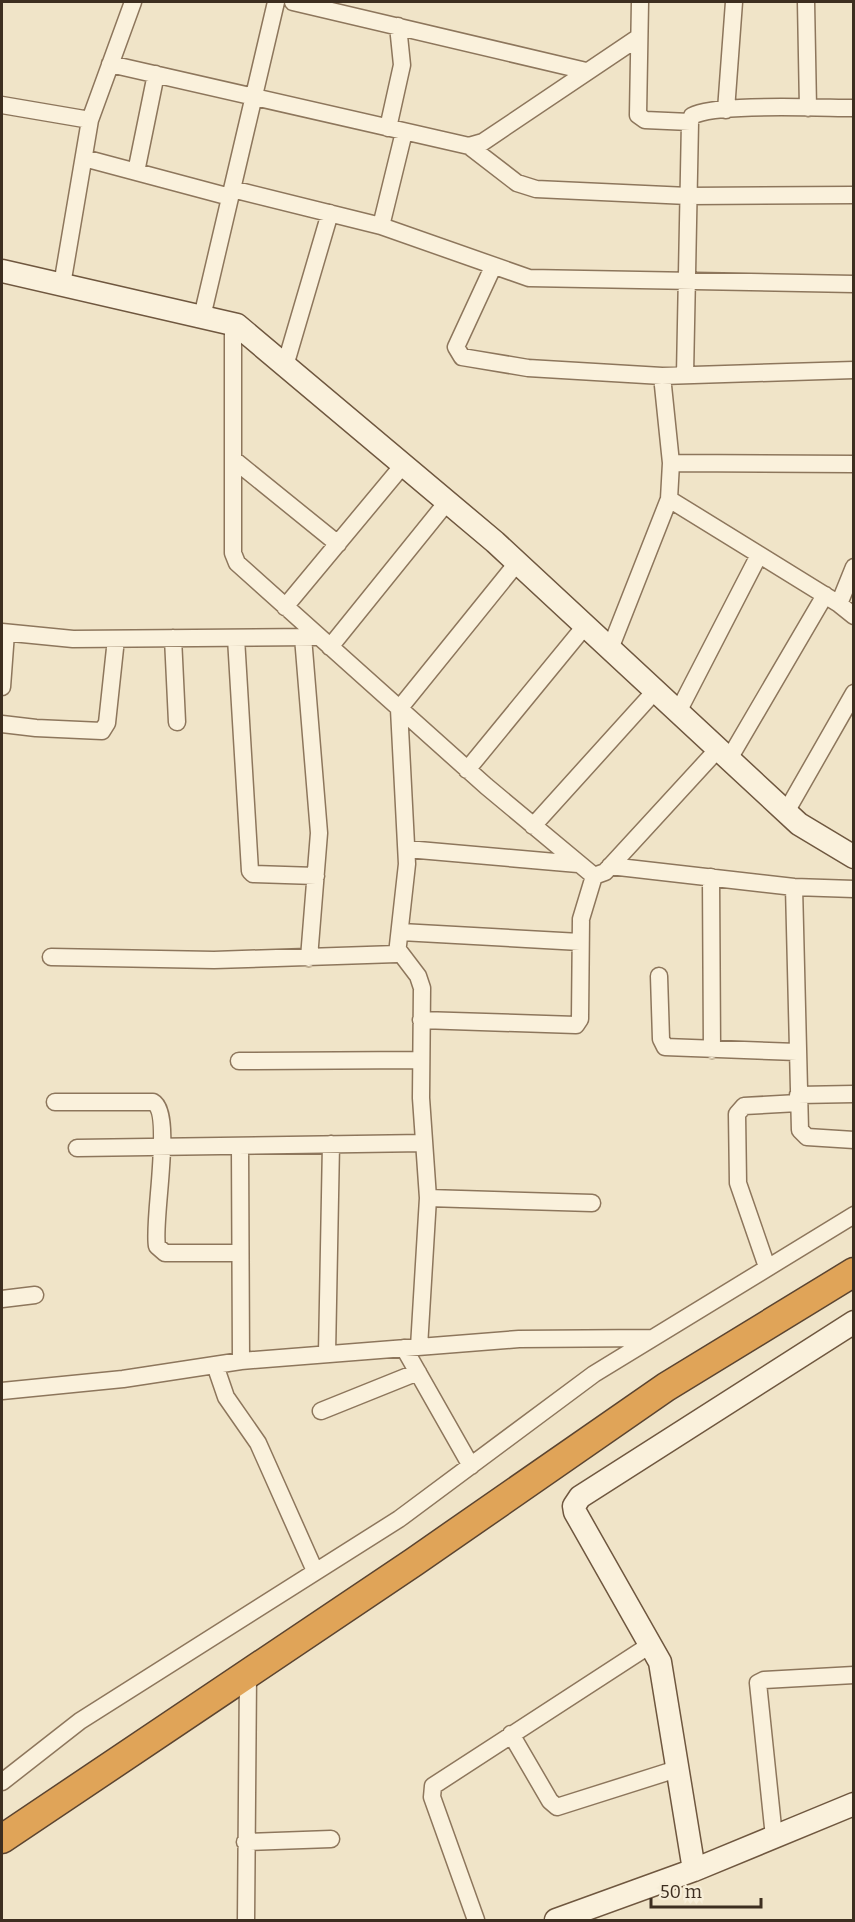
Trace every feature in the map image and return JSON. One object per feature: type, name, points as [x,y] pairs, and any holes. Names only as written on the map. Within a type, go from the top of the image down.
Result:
[{"type":"highway","points":[[2,1839],[248,1674],[666,1387],[854,1272]]},
{"type":"main road","points":[[2,271],[233,324],[517,563],[799,824],[854,857]]},
{"type":"main road","points":[[694,1870],[660,1662],[575,1512],[576,1501],[854,1322]]},
{"type":"main road","points":[[556,1920],[694,1870],[854,1804]]},
{"type":"street","points":[[62,285],[90,120],[133,2]]},
{"type":"street","points":[[202,317],[276,2]]},
{"type":"street","points":[[293,2],[586,71]]},
{"type":"street","points":[[640,2],[638,115],[645,120],[690,122]]},
{"type":"street","points":[[726,110],[734,2]]},
{"type":"street","points":[[806,2],[808,108]]},
{"type":"street","points":[[387,128],[402,65],[398,26]]},
{"type":"street","points":[[469,146],[483,142],[639,37]]},
{"type":"street","points":[[110,64],[254,95],[469,146],[526,187],[688,196],[854,195]]},
{"type":"street","points":[[136,172],[156,74]]},
{"type":"street","points":[[2,105],[90,120]]},
{"type":"street","points":[[685,375],[690,122],[692,116],[698,112],[726,110],[854,108]]},
{"type":"street","points":[[381,226],[405,132]]},
{"type":"street","points":[[84,158],[136,172],[381,226],[517,276],[543,281],[854,284]]},
{"type":"street","points":[[285,366],[330,213]]},
{"type":"street","points":[[493,267],[456,347],[462,357],[528,368],[662,376],[854,370]]},
{"type":"street","points":[[233,324],[233,553],[241,567],[317,640],[594,876]]},
{"type":"street","points":[[610,649],[669,499],[671,463],[662,376]]},
{"type":"street","points":[[233,459],[338,544]]},
{"type":"street","points":[[671,463],[854,464]]},
{"type":"street","points":[[285,607],[403,465]]},
{"type":"street","points":[[669,499],[854,616]]},
{"type":"street","points":[[309,958],[319,824],[317,640],[447,502]]},
{"type":"street","points":[[678,712],[759,555]]},
{"type":"street","points":[[471,1466],[418,1372],[412,1347],[428,1198],[424,1143],[420,979],[399,951],[407,849],[399,709],[517,563]]},
{"type":"street","points":[[594,876],[605,872],[723,754],[854,567]]},
{"type":"street","points":[[467,770],[585,626]]},
{"type":"street","points":[[2,687],[4,632],[62,639],[317,640]]},
{"type":"street","points":[[173,638],[177,722]]},
{"type":"street","points":[[236,638],[250,871],[253,874],[316,876]]},
{"type":"street","points":[[2,724],[36,729],[102,731],[107,723],[116,639]]},
{"type":"street","points":[[533,826],[655,691]]},
{"type":"street","points":[[786,812],[854,693]]},
{"type":"street","points":[[407,849],[578,864]]},
{"type":"street","points":[[610,866],[794,887],[854,889]]},
{"type":"street","points":[[422,1020],[576,1025],[580,1019],[581,919],[594,876]]},
{"type":"street","points":[[711,877],[712,1050]]},
{"type":"street","points":[[794,887],[800,1130],[804,1136],[854,1140]]},
{"type":"street","points":[[401,932],[580,942]]},
{"type":"street","points":[[51,957],[214,960],[393,956],[399,951]]},
{"type":"street","points":[[659,976],[661,1039],[665,1047],[797,1052]]},
{"type":"street","points":[[238,1060],[421,1060]]},
{"type":"street","points":[[767,1268],[738,1183],[737,1114],[744,1106],[854,1094]]},
{"type":"street","points":[[55,1102],[153,1102],[161,1111],[156,1241],[160,1250],[165,1253],[240,1253]]},
{"type":"street","points":[[77,1148],[424,1143]]},
{"type":"street","points":[[327,1354],[331,1144]]},
{"type":"street","points":[[240,1146],[241,1361]]},
{"type":"street","points":[[428,1198],[592,1203]]},
{"type":"street","points":[[2,1782],[80,1721],[399,1519],[594,1374],[854,1215]]},
{"type":"street","points":[[2,1299],[35,1295]]},
{"type":"street","points":[[2,1391],[116,1380],[241,1361],[412,1347],[519,1339],[653,1338]]},
{"type":"street","points":[[216,1365],[226,1397],[258,1443],[315,1571]]},
{"type":"street","points":[[321,1412],[418,1372]]},
{"type":"street","points":[[476,1920],[431,1791],[437,1781],[650,1645]]},
{"type":"street","points":[[246,1920],[248,1674]]},
{"type":"street","points":[[774,1837],[758,1683],[764,1680],[854,1675]]},
{"type":"street","points":[[511,1734],[550,1801],[557,1807],[677,1769]]},
{"type":"street","points":[[245,1842],[331,1839]]}]
